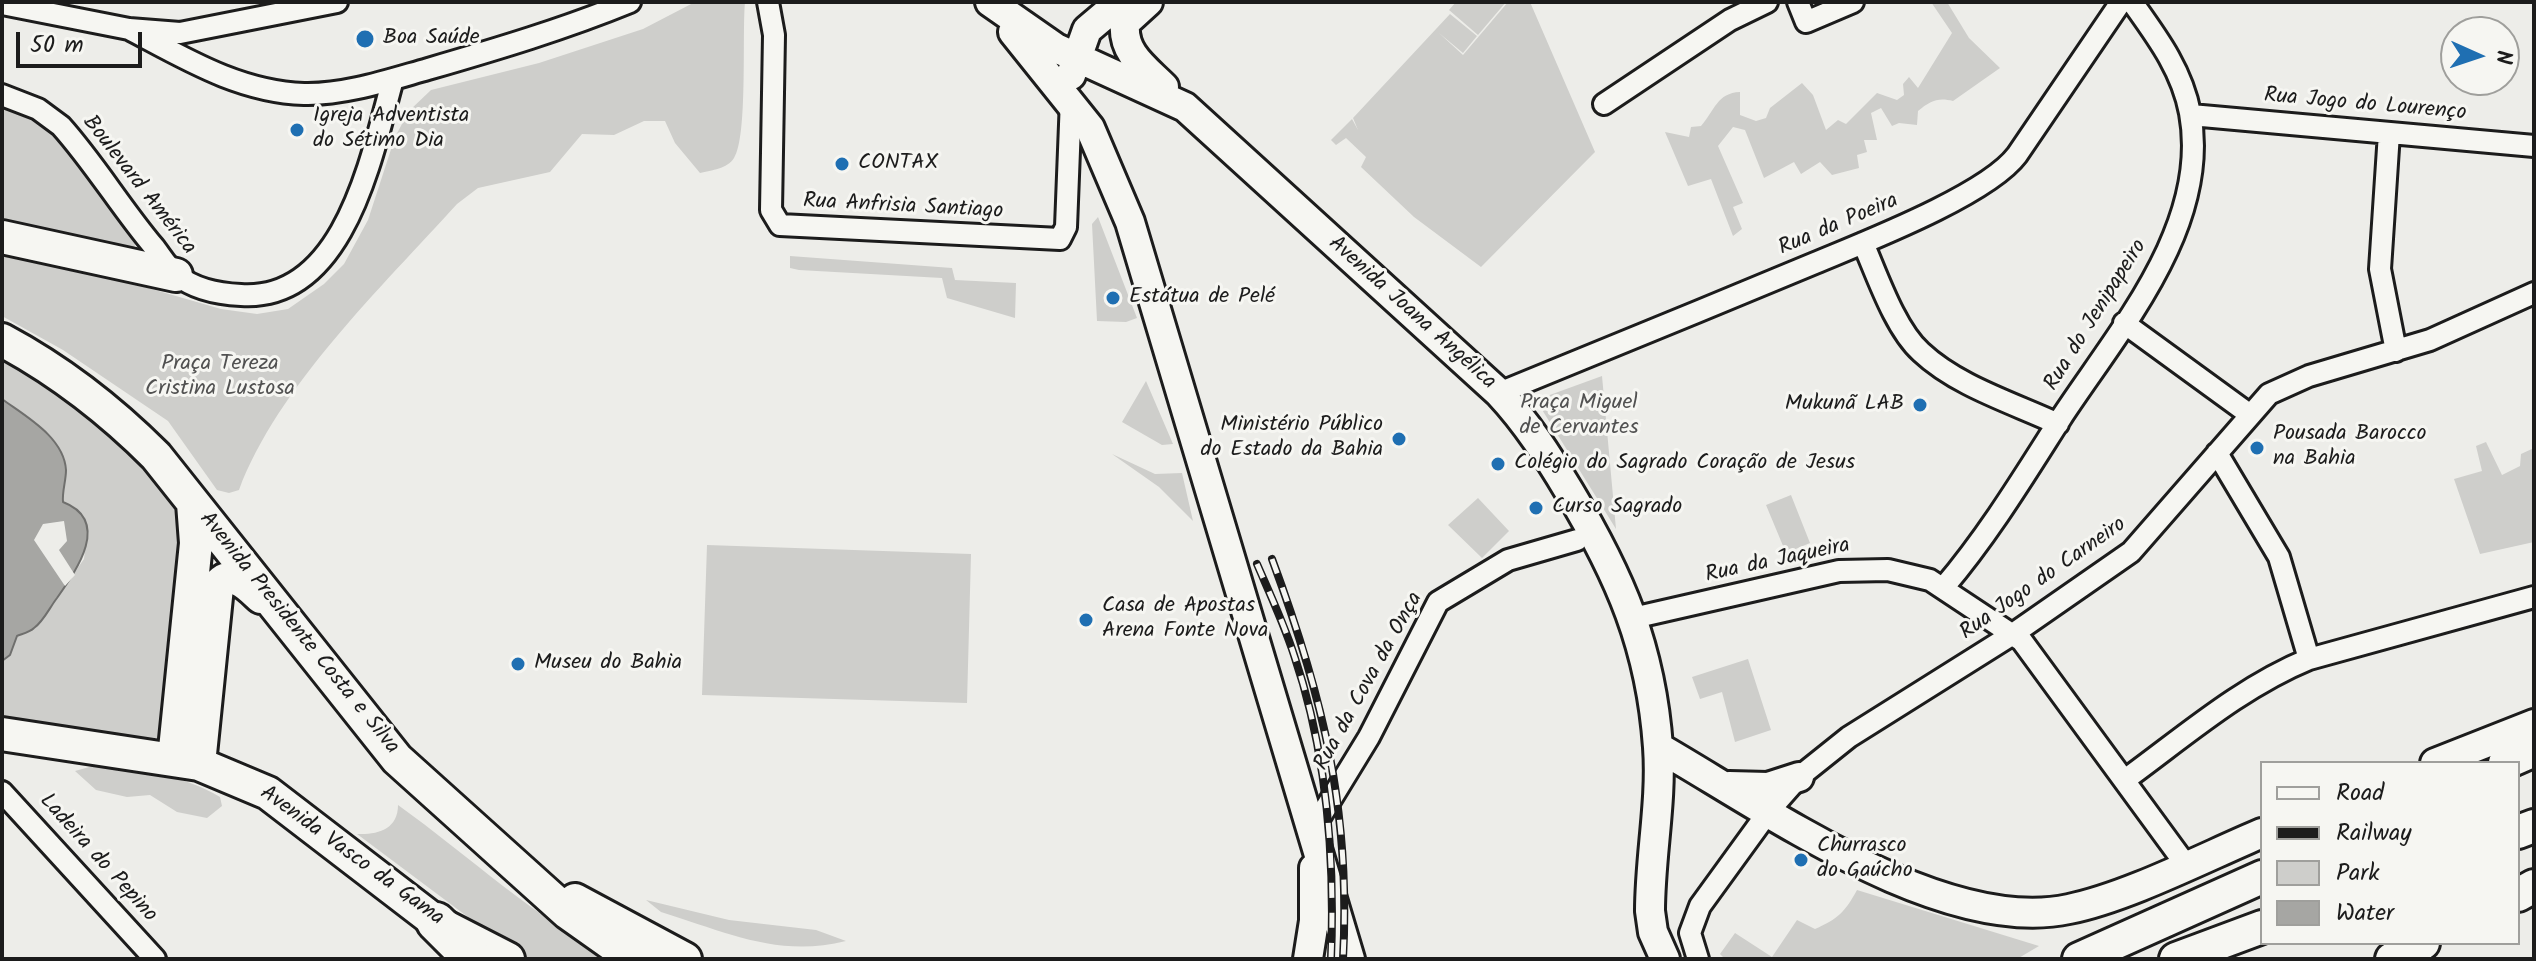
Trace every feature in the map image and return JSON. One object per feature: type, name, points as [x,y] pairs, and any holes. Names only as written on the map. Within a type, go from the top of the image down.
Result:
[{"type":"highway","points":[[436,922],[473,959]]},
{"type":"main road","points":[[989,2],[1071,99],[1101,149],[1130,222],[1350,959]]},
{"type":"main road","name":"Avenida Joana Angélica","points":[[989,2],[1027,31],[1185,107],[1499,393],[1537,439],[1623,588],[1646,663],[1658,747],[1650,911],[1677,955]]},
{"type":"main road","points":[[1071,99],[1076,57],[1087,30],[1120,2]]},
{"type":"main road","points":[[1148,2],[1125,23],[1127,46],[1136,60],[1185,107]]},
{"type":"main road","points":[[2,237],[176,275]]},
{"type":"main road","name":"Avenida Presidente Costa e Silva","points":[[2,340],[51,367],[111,412],[156,456],[397,759],[587,929],[633,959]]},
{"type":"main road","points":[[187,761],[196,543],[193,503]]},
{"type":"main road","points":[[187,761],[217,587],[223,579],[242,580],[281,616]]},
{"type":"main road","points":[[2440,761],[2534,724]]},
{"type":"main road","name":"Avenida Vasco da Gama","points":[[2,734],[187,761],[268,793],[436,922],[508,959]]},
{"type":"main road","points":[[1658,747],[1910,887],[1975,909],[2012,914],[2072,909],[2260,834]]},
{"type":"main road","points":[[2509,761],[2534,750]]},
{"type":"main road","points":[[1726,786],[1768,787],[1799,777]]},
{"type":"main road","points":[[1308,959],[1315,881],[1311,832]]},
{"type":"main road","points":[[531,877],[685,959]]},
{"type":"main road","points":[[2079,959],[2260,878]]},
{"type":"main road","points":[[2176,959],[2260,928]]},
{"type":"main road","points":[[2392,959],[2419,945]]},
{"type":"street","points":[[2,4],[129,29],[180,33],[337,2]]},
{"type":"street","points":[[129,29],[211,72],[281,91],[331,92],[393,79],[510,45],[630,2]]},
{"type":"street","name":"Rua Anfrisia Santiago","points":[[768,2],[774,35],[771,210],[780,225],[1060,239],[1066,227],[1071,99]]},
{"type":"street","points":[[1604,104],[1718,27],[1767,2]]},
{"type":"street","points":[[1798,2],[1806,22],[1853,2]]},
{"type":"street","name":"Rua da Poeira","points":[[1499,393],[1863,243],[1928,213],[2010,164],[2121,2]]},
{"type":"street","name":"Rua do Jenipapeiro","points":[[1944,587],[1974,551],[2124,323],[2160,264],[2188,189],[2191,115],[2176,67],[2132,2]]},
{"type":"street","name":"Boulevard América","points":[[2,95],[38,109],[61,126],[176,275],[211,291],[247,296],[277,290],[300,280],[321,261],[338,238],[356,197],[393,79]]},
{"type":"street","name":"Rua Jogo do Lourenço","points":[[2191,115],[2534,146]]},
{"type":"street","points":[[2389,133],[2380,269],[2396,351]]},
{"type":"street","points":[[1863,243],[1908,337],[1921,353],[1964,381],[2058,424]]},
{"type":"street","name":"Rua Jogo do Carneiro","points":[[1677,955],[1690,933],[1700,906],[1769,811],[1799,777],[1849,737],[2013,634],[2131,552],[2249,414],[2286,384],[2430,340],[2534,293]]},
{"type":"street","points":[[2124,323],[2249,414]]},
{"type":"street","points":[[2217,453],[2279,557],[2309,659]]},
{"type":"street","name":"Rua da Cova da Onça","points":[[1311,832],[1369,737],[1438,602],[1508,560],[1577,540]]},
{"type":"street","name":"Rua da Jaqueira","points":[[1633,618],[1864,568],[1909,573],[1944,587],[2022,641],[2186,865]]},
{"type":"street","points":[[2126,779],[2240,695],[2277,672],[2309,659],[2534,597]]},
{"type":"street","name":"Ladeira do Pepino","points":[[2,792],[155,959]]},
{"type":"green space","name":"Praça Tereza Cristina Lustosa","points":[[695,2],[745,2],[741,129],[731,162],[700,173],[675,143],[665,121],[644,121],[614,135],[582,134],[550,172],[478,188],[457,204],[334,339],[279,413],[256,451],[239,490],[229,493],[217,490],[168,421],[63,350],[2,316],[2,256],[65,264],[221,309],[257,314],[288,309],[324,284],[344,264],[368,220],[395,137],[409,111],[431,90],[539,63],[643,29]]},
{"type":"green space","points":[[1456,2],[1506,2],[1478,35],[1449,10]]},
{"type":"green space","points":[[1508,2],[1530,2],[1595,152],[1481,267],[1414,217],[1361,167],[1366,157],[1346,138],[1336,145],[1331,140],[1352,119],[1358,130],[1353,118],[1450,14],[1477,36],[1463,53],[1439,33],[1463,55]]},
{"type":"green space","points":[[1931,2],[1947,2],[1969,38],[2000,68],[1953,101],[1938,100],[1926,105],[1918,111],[1917,125],[1899,123],[1892,126],[1881,108],[1871,113],[1877,140],[1864,140],[1867,152],[1857,155],[1859,168],[1832,175],[1820,162],[1801,174],[1794,162],[1764,178],[1745,130],[1733,127],[1718,146],[1743,203],[1733,207],[1742,229],[1733,236],[1711,179],[1688,186],[1665,132],[1689,137],[1691,127],[1701,126],[1717,103],[1732,93],[1740,92],[1740,115],[1756,121],[1766,118],[1770,108],[1802,83],[1813,95],[1826,130],[1838,120],[1846,124],[1877,93],[1897,100],[1904,95],[1903,84],[1909,77],[1918,88],[1952,33]]},
{"type":"green space","points":[[2,106],[53,127],[137,239],[134,248],[126,251],[2,228]]},
{"type":"green space","points":[[1098,217],[1137,318],[1126,322],[1097,321],[1092,224]]},
{"type":"green space","points":[[790,256],[952,268],[955,280],[1016,283],[1015,318],[947,298],[942,278],[799,270],[790,268]]},
{"type":"green space","points":[[2,354],[81,395],[204,529],[170,750],[2,728],[2,661],[10,655],[17,636],[35,628],[84,559],[87,532],[63,503],[66,470],[59,447],[42,428],[2,399]]},
{"type":"green space","name":"Praça Miguel de Cervantes","points":[[1602,376],[1616,529],[1536,400]]},
{"type":"green space","points":[[1146,381],[1173,444],[1162,445],[1122,422]]},
{"type":"green space","points":[[2486,442],[2502,475],[2520,466],[2521,454],[2534,448],[2534,542],[2480,554],[2454,479],[2482,471],[2476,446]]},
{"type":"green space","points":[[1112,454],[1155,474],[1182,473],[1193,521],[1159,487]]},
{"type":"green space","points":[[1791,495],[1810,543],[1786,553],[1766,505]]},
{"type":"green space","points":[[1478,498],[1509,531],[1482,558],[1448,525]]},
{"type":"green space","points":[[707,545],[971,554],[967,703],[702,695]]},
{"type":"green space","points":[[1748,659],[1771,730],[1735,742],[1722,692],[1700,699],[1692,677]]},
{"type":"green space","points":[[100,764],[162,774],[192,783],[220,797],[222,806],[207,818],[177,812],[150,795],[127,797],[96,790],[75,771]]},
{"type":"green space","points":[[398,805],[530,906],[614,959],[524,959],[357,834],[379,832],[391,825]]},
{"type":"green space","points":[[1857,890],[2039,946],[2017,959],[1725,959],[1720,954],[1735,933],[1772,957],[1797,920],[1815,929],[1823,925],[1840,914]]},
{"type":"green space","points":[[646,900],[729,920],[816,930],[846,941],[821,945],[775,945],[661,912]]},
{"type":"water","points":[[2,399],[42,428],[58,447],[66,470],[63,502],[78,510],[88,534],[80,561],[65,587],[37,625],[17,636],[10,655],[2,661]]},
{"type":"pier","points":[[64,521],[67,541],[59,550],[75,575],[65,586],[34,540],[43,524]]},
{"type":"railway","points":[[1272,559],[1306,659],[1330,755],[1342,853],[1343,959]]},
{"type":"railway","points":[[1257,564],[1290,643],[1314,729],[1330,844],[1331,959]]},
{"type":"place","name":"Boa Saúde","points":[[365,39]]},
{"type":"place","name":"Igreja Adventista do Sétimo Dia","points":[[297,130]]},
{"type":"place","name":"CONTAX","points":[[842,164]]},
{"type":"place","name":"Estátua de Pelé","points":[[1113,298]]},
{"type":"place","name":"Mukunã LAB","points":[[1920,405]]},
{"type":"place","name":"Ministério Público do Estado da Bahia","points":[[1399,439]]},
{"type":"place","name":"Pousada Barocco na Bahia","points":[[2257,448]]},
{"type":"place","name":"Colégio do Sagrado Coração de Jesus","points":[[1498,464]]},
{"type":"place","name":"Curso Sagrado","points":[[1536,508]]},
{"type":"place","name":"Casa de Apostas Arena Fonte Nova","points":[[1086,620]]},
{"type":"place","name":"Museu do Bahia","points":[[518,664]]},
{"type":"place","name":"Churrasco do Gaúcho","points":[[1801,860]]}]
